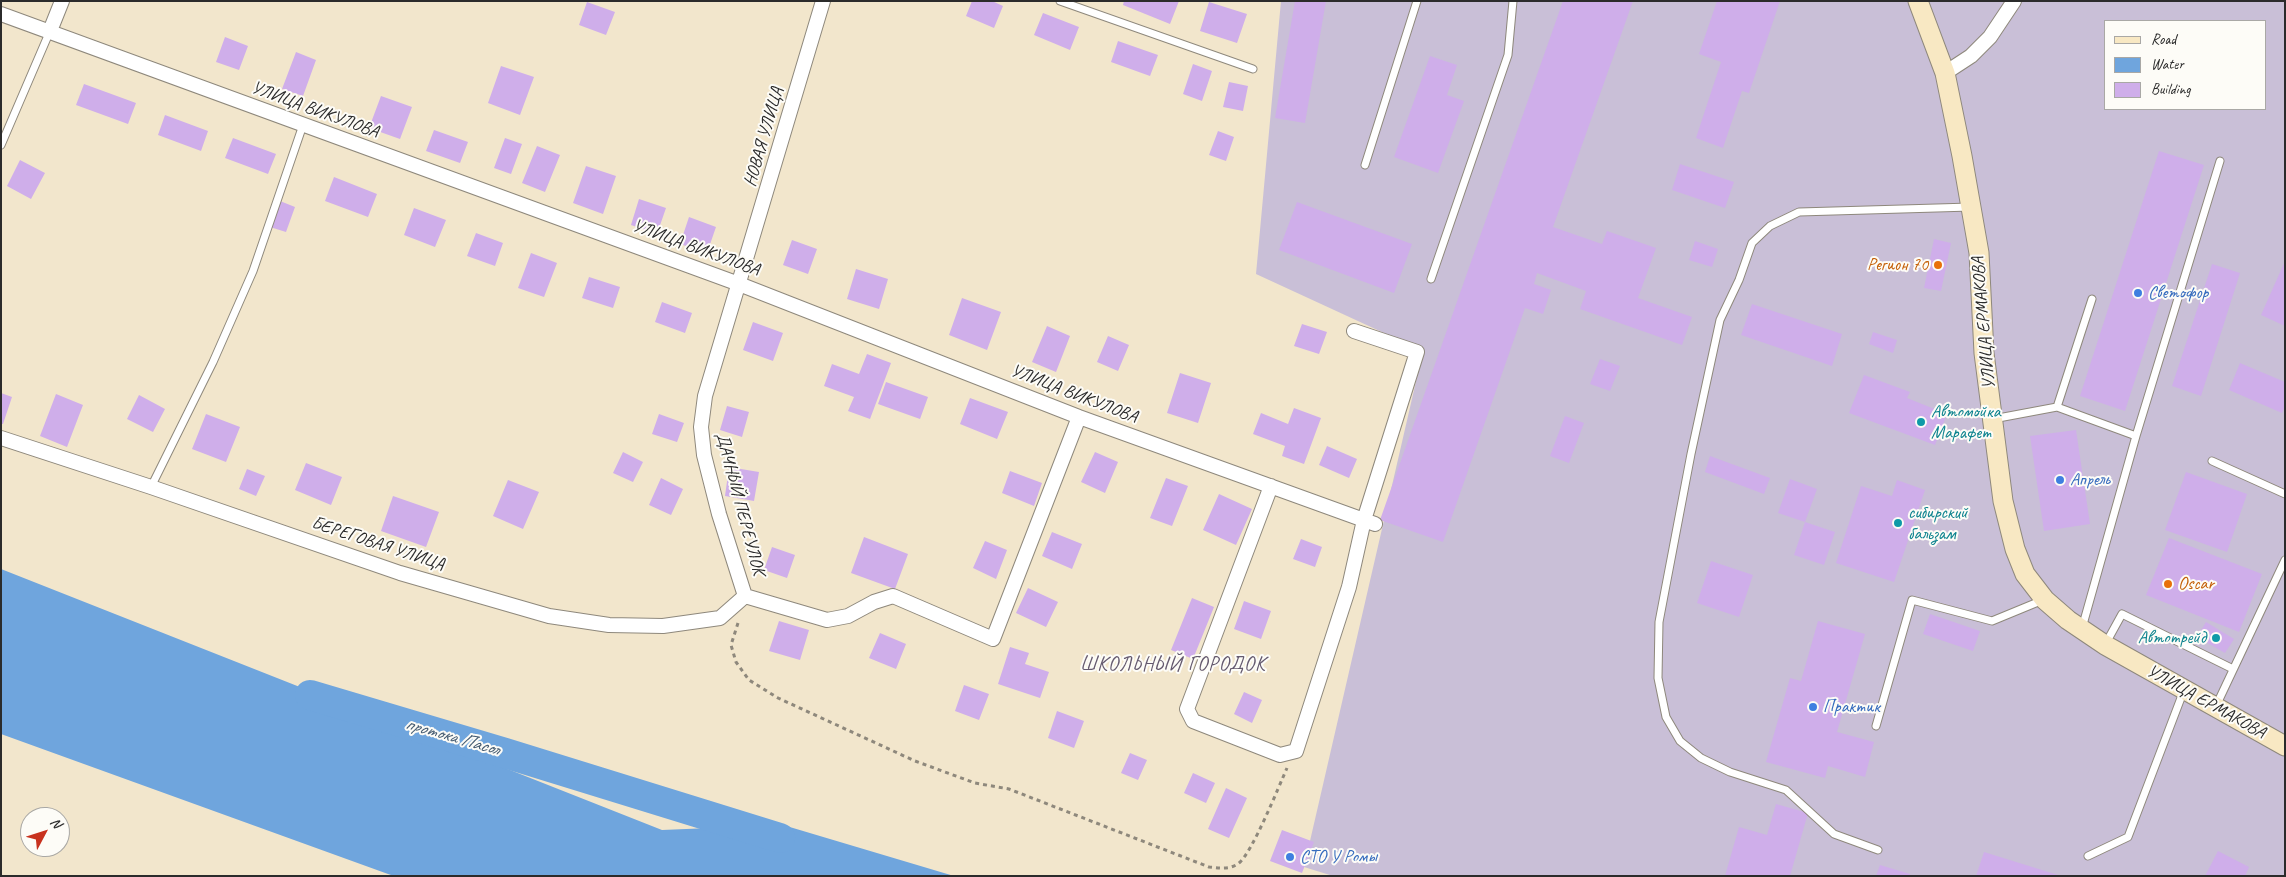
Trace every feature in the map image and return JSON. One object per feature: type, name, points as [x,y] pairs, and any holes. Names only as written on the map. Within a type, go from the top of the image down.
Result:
[{"type":"street","points":[[50,32],[62,1]]},
{"type":"street","name":"НОВАЯ УЛИЦА","points":[[739,284],[823,1]]},
{"type":"street","name":"УЛИЦА ЕРМАКОВА","points":[[1918,1],[1945,73],[1971,207],[1979,254],[1984,353],[2003,501],[2015,549],[2025,574],[2045,600],[2082,629],[2184,690],[2285,746]]},
{"type":"street","points":[[1945,73],[1972,56],[1990,37],[2014,1]]},
{"type":"street","name":"УЛИЦА ВИКУЛОВА","points":[[1,14],[739,284],[1078,417],[1370,522]]},
{"type":"street","name":"ДАЧНЫЙ ПЕРЕУЛОК","points":[[739,284],[705,396],[701,427],[704,455],[719,514],[745,596],[827,620],[848,616],[874,602],[893,596],[993,639],[1078,417]]},
{"type":"street","points":[[1271,486],[1187,709],[1193,721],[1280,755],[1296,751],[1370,522],[1417,352],[1354,331]]},
{"type":"street","name":"БЕРЕГОВАЯ УЛИЦА","points":[[1,438],[151,487],[400,573],[549,616],[609,625],[663,626],[720,618],[745,596]]},
{"type":"lane","points":[[1060,1],[1253,69]]},
{"type":"lane","points":[[1365,165],[1417,1]]},
{"type":"lane","points":[[1431,279],[1508,55],[1513,1]]},
{"type":"lane","points":[[1,145],[50,32]]},
{"type":"lane","points":[[151,487],[213,362],[253,271],[303,125]]},
{"type":"lane","points":[[2082,629],[2136,436],[2220,161]]},
{"type":"lane","points":[[1878,850],[1834,834],[1786,790],[1730,772],[1701,758],[1680,741],[1666,717],[1658,678],[1659,622],[1691,454],[1720,320],[1739,280],[1752,243],[1770,226],[1799,212],[1971,207]]},
{"type":"lane","points":[[2057,406],[2092,299]]},
{"type":"lane","points":[[1992,419],[2057,406],[2136,436]]},
{"type":"lane","points":[[2212,461],[2285,494]]},
{"type":"lane","points":[[2215,707],[2285,560]]},
{"type":"lane","points":[[1876,726],[1912,600],[1992,621],[2045,600]]},
{"type":"lane","points":[[2105,644],[2122,614],[2233,669]]},
{"type":"lane","points":[[2088,856],[2128,837],[2184,690]]},
{"type":"path","points":[[745,596],[732,645],[736,662],[749,680],[778,698],[915,761],[975,784],[1009,789],[1209,867],[1227,868],[1240,862],[1249,849],[1296,751]]},
{"type":"shaded area","points":[[1281,1],[2285,1],[2285,876],[1333,876],[1304,867],[1423,351],[1256,274]]},
{"type":"water","points":[[1,569],[662,830],[783,825],[954,876],[394,876],[1,734]]},
{"type":"building","points":[[972,1],[992,1],[1003,6],[994,28],[966,16]]},
{"type":"building","points":[[1124,1],[1179,1],[1170,24],[1123,5]]},
{"type":"building","points":[[1295,1],[1326,1],[1305,123],[1275,118]]},
{"type":"building","points":[[1563,1],[1633,1],[1553,227],[1602,244],[1607,231],[1656,248],[1638,298],[1692,317],[1682,345],[1580,309],[1586,291],[1537,273],[1534,284],[1551,290],[1543,314],[1525,308],[1443,542],[1380,520]]},
{"type":"building","points":[[1717,1],[1780,1],[1749,93],[1742,91],[1723,148],[1696,138],[1721,62],[1699,54]]},
{"type":"building","points":[[587,2],[615,12],[606,35],[579,25]]},
{"type":"building","points":[[1209,2],[1247,14],[1237,43],[1200,31]]},
{"type":"building","points":[[1043,13],[1079,27],[1070,50],[1034,35]]},
{"type":"building","points":[[225,37],[248,46],[239,70],[216,62]]},
{"type":"building","points":[[1118,41],[1158,55],[1150,76],[1111,62]]},
{"type":"building","points":[[296,52],[316,60],[303,96],[282,89]]},
{"type":"building","points":[[1430,56],[1457,65],[1447,95],[1464,101],[1438,173],[1394,157]]},
{"type":"building","points":[[1193,64],[1212,71],[1202,101],[1183,94]]},
{"type":"building","points":[[501,66],[534,77],[520,115],[488,103]]},
{"type":"building","points":[[1229,82],[1248,86],[1243,111],[1223,107]]},
{"type":"building","points":[[84,84],[136,103],[128,124],[76,105]]},
{"type":"building","points":[[381,96],[412,107],[400,139],[369,128]]},
{"type":"building","points":[[165,115],[208,131],[201,151],[158,135]]},
{"type":"building","points":[[434,130],[468,142],[460,163],[426,151]]},
{"type":"building","points":[[1218,131],[1234,137],[1226,161],[1209,155]]},
{"type":"building","points":[[233,138],[276,154],[268,174],[225,158]]},
{"type":"building","points":[[505,138],[522,144],[511,174],[494,168]]},
{"type":"building","points":[[537,146],[560,155],[545,192],[522,183]]},
{"type":"building","name":"Светофор","points":[[2159,151],[2204,165],[2125,411],[2080,396]]},
{"type":"building","points":[[20,160],[45,173],[31,199],[7,186]]},
{"type":"building","points":[[1680,164],[1734,182],[1725,208],[1672,190]]},
{"type":"building","points":[[586,166],[616,176],[603,214],[573,203]]},
{"type":"building","points":[[334,177],[377,194],[368,217],[325,201]]},
{"type":"building","points":[[639,199],[666,208],[657,234],[631,225]]},
{"type":"building","points":[[280,201],[295,207],[286,232],[270,227]]},
{"type":"building","points":[[1297,202],[1412,244],[1394,293],[1279,250]]},
{"type":"building","points":[[414,208],[446,220],[435,247],[404,235]]},
{"type":"building","points":[[689,217],[716,227],[707,253],[680,244]]},
{"type":"building","points":[[476,233],[503,243],[495,266],[467,256]]},
{"type":"building","name":"Регион 70","points":[[1934,239],[1951,243],[1941,291],[1924,288]]},
{"type":"building","points":[[792,240],[817,249],[808,274],[783,265]]},
{"type":"building","points":[[1695,241],[1718,249],[1712,267],[1689,260]]},
{"type":"building","points":[[531,253],[557,263],[544,297],[518,288]]},
{"type":"building","points":[[2285,261],[2285,326],[2261,315]]},
{"type":"building","points":[[2212,264],[2240,273],[2201,396],[2172,386]]},
{"type":"building","points":[[856,269],[888,279],[879,309],[847,299]]},
{"type":"building","points":[[589,277],[620,287],[613,308],[582,298]]},
{"type":"building","points":[[962,298],[1001,312],[987,350],[949,335]]},
{"type":"building","points":[[662,302],[692,313],[685,333],[655,322]]},
{"type":"building","points":[[1752,304],[1842,334],[1832,366],[1741,335]]},
{"type":"building","points":[[753,322],[783,333],[773,361],[743,350]]},
{"type":"building","points":[[1302,324],[1327,332],[1319,354],[1294,346]]},
{"type":"building","points":[[1047,326],[1070,336],[1056,372],[1032,362]]},
{"type":"building","points":[[1873,332],[1897,340],[1893,353],[1869,344]]},
{"type":"building","points":[[1108,336],[1129,345],[1118,371],[1097,362]]},
{"type":"building","points":[[867,354],[891,363],[870,419],[848,411],[854,397],[824,386],[832,364],[859,374]]},
{"type":"building","points":[[1600,359],[1620,366],[1610,391],[1590,384]]},
{"type":"building","points":[[2240,363],[2285,382],[2285,406],[2282,413],[2229,390]]},
{"type":"building","points":[[1180,373],[1211,383],[1198,423],[1167,413]]},
{"type":"building","points":[[1864,375],[1910,392],[1907,398],[1947,414],[1935,445],[1849,413]]},
{"type":"building","points":[[886,382],[928,397],[920,419],[878,404]]},
{"type":"building","points":[[1,393],[12,397],[3,424],[1,424]]},
{"type":"building","points":[[56,394],[83,405],[67,447],[40,436]]},
{"type":"building","points":[[139,395],[165,409],[153,432],[127,419]]},
{"type":"building","points":[[970,398],[1008,412],[997,439],[960,424]]},
{"type":"building","points":[[727,406],[749,412],[742,437],[720,430]]},
{"type":"building","points":[[1294,408],[1321,418],[1304,464],[1282,456],[1285,446],[1253,434],[1261,413],[1288,424]]},
{"type":"building","points":[[206,414],[240,427],[226,462],[192,449]]},
{"type":"building","points":[[659,414],[684,423],[677,442],[652,434]]},
{"type":"building","points":[[1565,416],[1584,423],[1569,463],[1550,456]]},
{"type":"building","name":"Апрель","points":[[2076,430],[2090,524],[2044,531],[2030,436]]},
{"type":"building","points":[[1327,446],[1357,459],[1349,478],[1319,465]]},
{"type":"building","points":[[623,452],[643,462],[633,482],[613,473]]},
{"type":"building","points":[[1095,452],[1118,462],[1105,493],[1081,482]]},
{"type":"building","points":[[1710,456],[1770,478],[1764,494],[1705,472]]},
{"type":"building","points":[[306,463],[342,477],[331,505],[295,490]]},
{"type":"building","points":[[729,467],[759,472],[754,501],[725,496]]},
{"type":"building","points":[[247,469],[265,476],[256,496],[239,489]]},
{"type":"building","points":[[1010,471],[1042,483],[1034,506],[1002,493]]},
{"type":"building","points":[[2186,472],[2247,494],[2227,552],[2165,530]]},
{"type":"building","points":[[661,478],[683,489],[671,515],[649,505]]},
{"type":"building","points":[[1166,478],[1188,486],[1172,526],[1150,518]]},
{"type":"building","points":[[1790,479],[1817,489],[1805,522],[1778,513]]},
{"type":"building","points":[[508,480],[539,492],[523,529],[493,516]]},
{"type":"building","points":[[1897,480],[1925,490],[1894,582],[1836,563],[1861,486],[1892,496]]},
{"type":"building","points":[[1219,494],[1252,509],[1236,545],[1203,530]]},
{"type":"building","points":[[393,496],[439,512],[426,547],[381,531]]},
{"type":"building","points":[[1805,522],[1835,532],[1824,565],[1794,555]]},
{"type":"building","points":[[1052,532],[1082,544],[1072,569],[1042,556]]},
{"type":"building","points":[[864,537],[908,554],[895,589],[851,573]]},
{"type":"building","points":[[2169,538],[2262,574],[2239,632],[2146,595]]},
{"type":"building","points":[[1301,539],[1322,547],[1315,567],[1293,559]]},
{"type":"building","points":[[985,541],[1007,550],[996,579],[973,568]]},
{"type":"building","points":[[772,547],[795,555],[787,578],[764,570]]},
{"type":"building","points":[[1711,561],[1753,575],[1739,617],[1697,603]]},
{"type":"building","points":[[1028,588],[1058,602],[1046,627],[1016,613]]},
{"type":"building","points":[[1192,598],[1214,607],[1193,659],[1171,650]]},
{"type":"building","points":[[1244,601],[1271,611],[1261,639],[1234,629]]},
{"type":"building","points":[[1930,614],[1980,631],[1973,651],[1923,634]]},
{"type":"building","points":[[779,621],[809,630],[800,660],[769,651]]},
{"type":"building","name":"Практик","points":[[1818,621],[1865,634],[1837,732],[1874,742],[1865,777],[1828,766],[1825,778],[1766,762],[1790,678],[1801,681]]},
{"type":"building","name":"Автотрейд","points":[[2206,622],[2234,639],[2225,653],[2197,637]]},
{"type":"building","points":[[880,633],[906,644],[896,669],[869,658]]},
{"type":"building","points":[[1010,647],[1029,653],[1025,664],[1049,672],[1040,698],[998,684]]},
{"type":"building","points":[[964,685],[989,694],[979,720],[955,711]]},
{"type":"building","points":[[1244,692],[1262,700],[1252,723],[1234,714]]},
{"type":"building","points":[[1057,711],[1084,721],[1074,748],[1048,738]]},
{"type":"building","points":[[1130,753],[1147,760],[1138,780],[1121,773]]},
{"type":"building","points":[[1193,773],[1215,783],[1206,803],[1184,793]]},
{"type":"building","points":[[1226,788],[1247,798],[1229,838],[1208,829]]},
{"type":"building","points":[[1776,804],[1808,813],[1790,876],[1725,876],[1739,827],[1767,835]]},
{"type":"building","points":[[1282,830],[1314,842],[1302,873],[1270,861]]},
{"type":"building","points":[[2218,851],[2249,867],[2245,876],[2205,876]]},
{"type":"building","points":[[1984,852],[2058,875],[2058,876],[1976,876]]},
{"type":"building","points":[[1880,865],[1910,874],[1909,876],[1876,876]]},
{"type":"waterway","name":"протока Пасол","points":[[310,695],[780,838]]},
{"type":"place","name":"Регион 70","points":[[1938,265]]},
{"type":"place","name":"Светофор","points":[[2138,293]]},
{"type":"place","name":"Автомойка Марафет","points":[[1921,422]]},
{"type":"place","name":"Апрель","points":[[2060,480]]},
{"type":"place","name":"сибирский бальзам","points":[[1898,523]]},
{"type":"place","name":"Oscar","points":[[2168,584]]},
{"type":"place","name":"Автотрейд","points":[[2216,638]]},
{"type":"place","name":"Практик","points":[[1813,707]]},
{"type":"place","name":"СТО У Ромы","points":[[1290,857]]},
{"type":"district","name":"ШКОЛЬНЫЙ ГОРОДОК","points":[[1173,665]]}]
